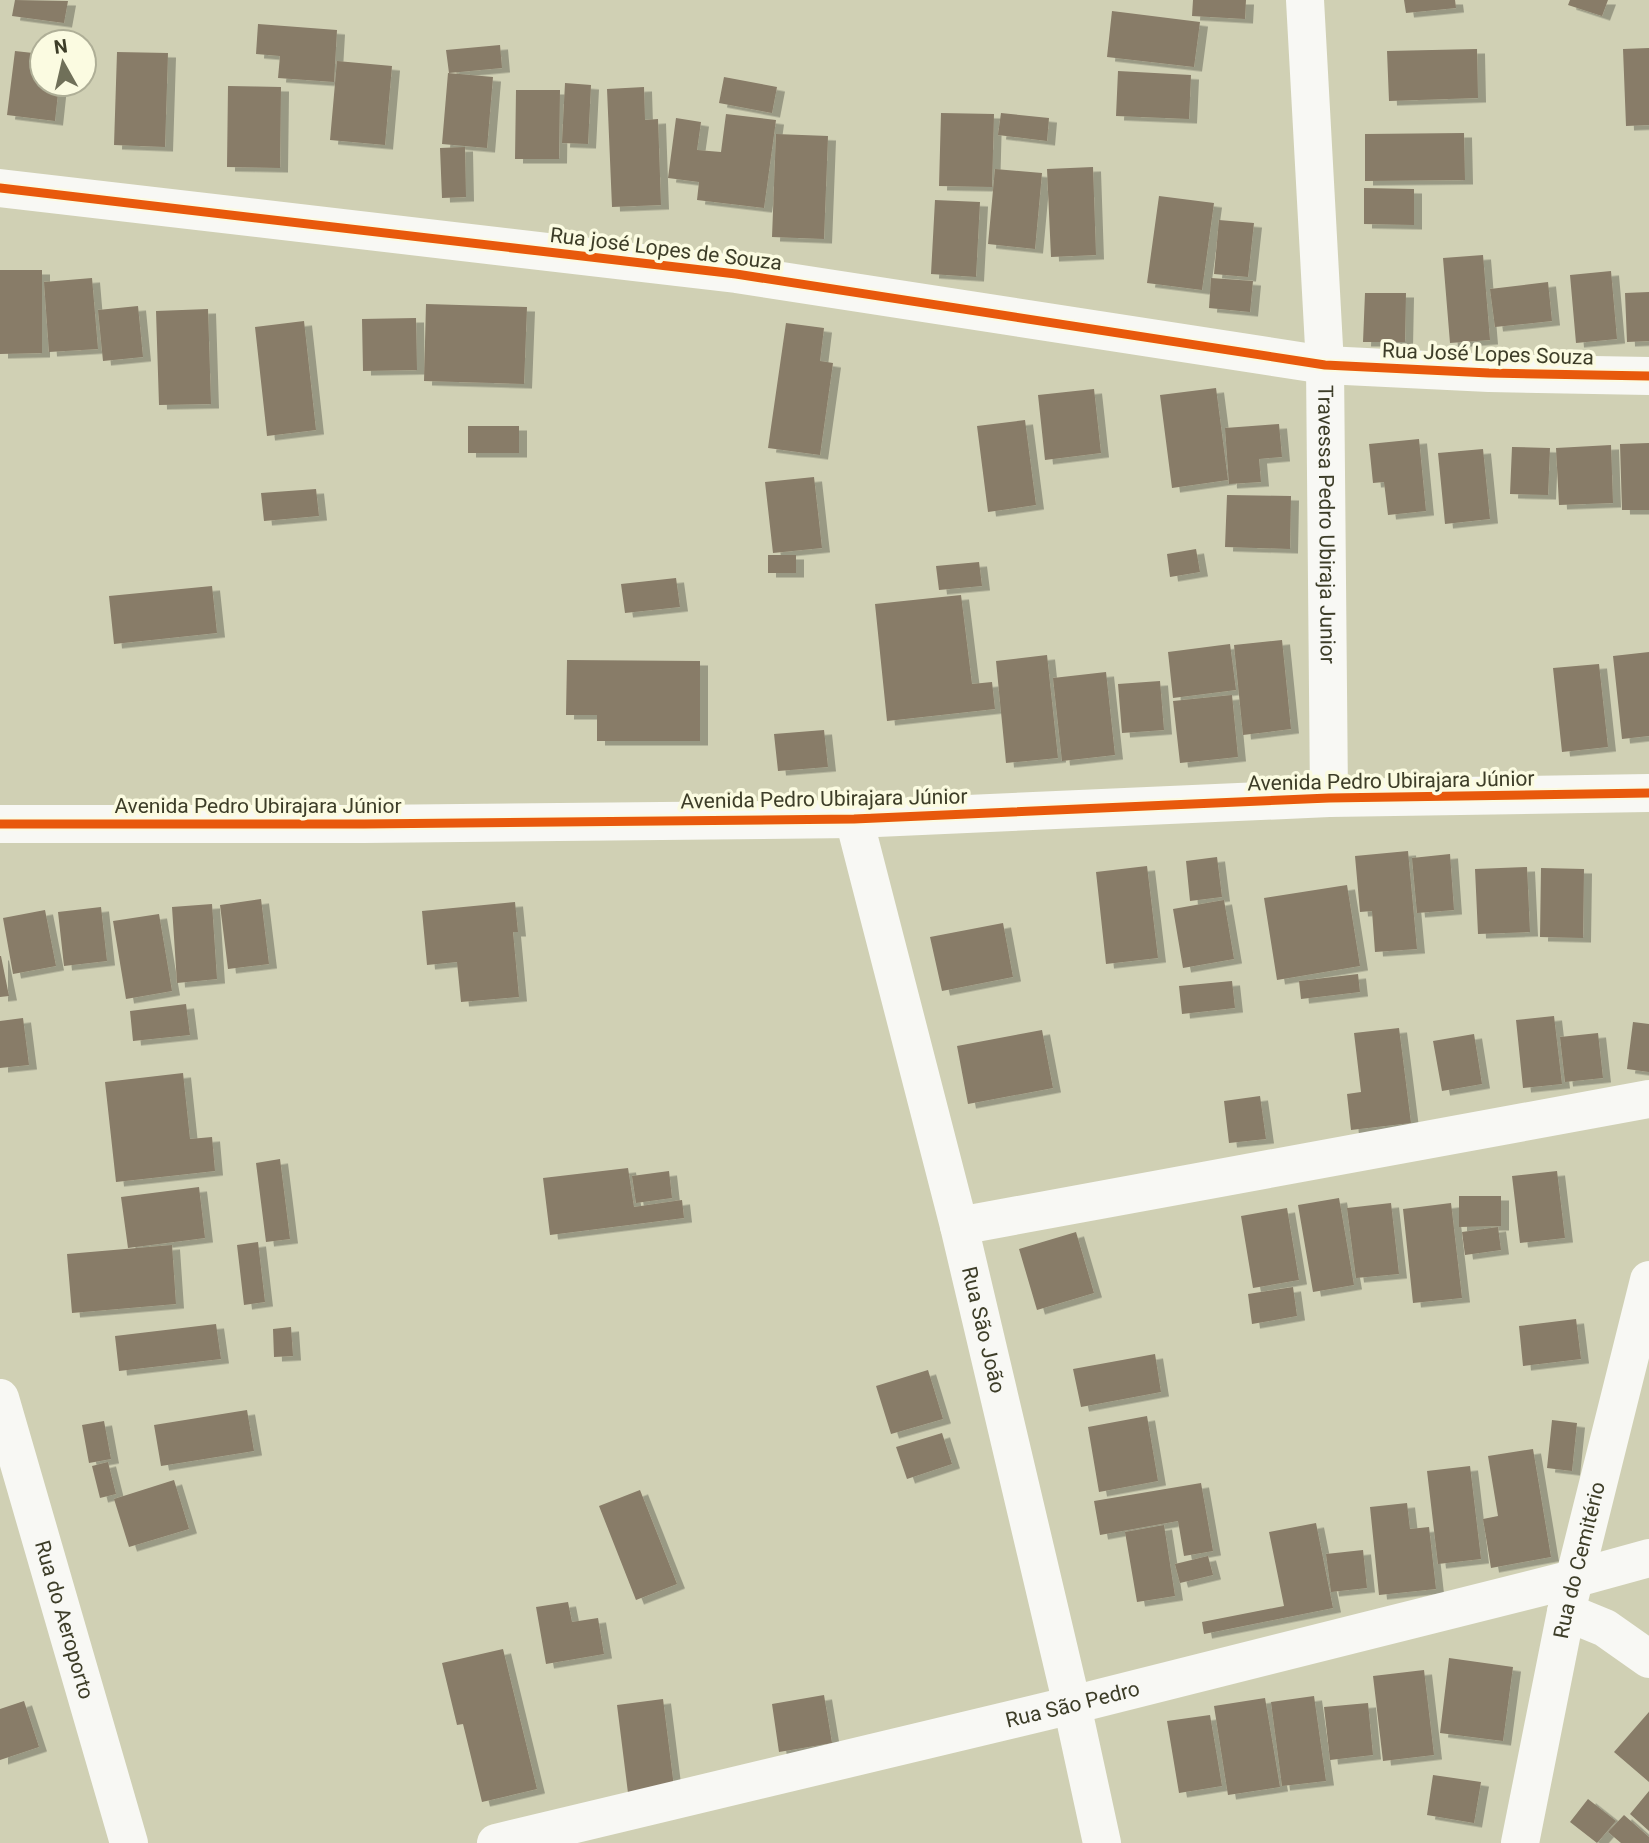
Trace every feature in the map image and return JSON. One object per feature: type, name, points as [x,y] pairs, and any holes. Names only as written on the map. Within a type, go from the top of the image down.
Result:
[{"type":"street","name":"Travessa Pedro Ubiraja Junior","points":[[1305,0],[1325,365],[1329,798]]},
{"type":"street","name":"Rua josé Lopes de Souza","points":[[0,188],[736,274],[1325,365]]},
{"type":"street","name":"Rua José Lopes Souza","points":[[1325,365],[1489,373],[1649,376]]},
{"type":"street","name":"Avenida Pedro Ubirajara Júnior","points":[[0,824],[364,824],[854,818],[1329,798],[1649,793]]},
{"type":"street","name":"Rua São João","points":[[854,818],[959,1226],[1102,1843]]},
{"type":"street","points":[[959,1226],[1649,1100]]},
{"type":"street","name":"Rua do Cemitério","points":[[1520,1843],[1570,1595],[1649,1280]]},
{"type":"street","name":"Rua do Aeroporto","points":[[0,1398],[130,1843]]},
{"type":"street","name":"Rua São Pedro","points":[[496,1843],[1072,1705],[1570,1595],[1649,1558]]},
{"type":"street","points":[[1570,1595],[1605,1628],[1649,1659]]},
{"type":"building","points":[[15,0],[68,1],[64,23],[12,16]]},
{"type":"building","points":[[1193,0],[1246,0],[1245,19],[1192,16]]},
{"type":"building","points":[[1404,0],[1455,0],[1456,8],[1406,13]]},
{"type":"building","points":[[1570,0],[1608,0],[1602,16],[1568,5]]},
{"type":"building","points":[[1112,11],[1200,22],[1194,67],[1107,57]]},
{"type":"building","points":[[258,24],[337,30],[334,82],[278,78],[280,56],[256,54]]},
{"type":"building","points":[[500,45],[502,68],[449,73],[446,50]]},
{"type":"building","points":[[1649,48],[1649,125],[1626,126],[1623,49]]},
{"type":"building","points":[[1477,49],[1478,98],[1389,101],[1387,51]]},
{"type":"building","points":[[15,51],[28,52],[28,98],[57,98],[55,121],[7,115]]},
{"type":"building","points":[[117,52],[168,53],[165,147],[114,145]]},
{"type":"building","points":[[337,61],[392,66],[385,145],[330,140]]},
{"type":"building","points":[[1118,71],[1191,75],[1189,119],[1116,116]]},
{"type":"building","points":[[448,73],[493,77],[487,148],[442,144]]},
{"type":"building","points":[[724,77],[777,87],[772,113],[719,103]]},
{"type":"building","points":[[565,83],[591,85],[588,144],[562,143]]},
{"type":"building","points":[[228,86],[281,87],[280,168],[227,167]]},
{"type":"building","points":[[644,87],[645,120],[658,119],[661,205],[612,207],[607,89]]},
{"type":"building","points":[[516,90],[560,90],[559,159],[515,159]]},
{"type":"building","points":[[941,113],[994,114],[992,187],[939,186]]},
{"type":"building","points":[[1001,113],[1049,118],[1047,141],[998,135]]},
{"type":"building","points":[[726,114],[776,120],[764,208],[697,200],[699,182],[668,178],[676,118],[701,122],[697,150],[721,152]]},
{"type":"building","points":[[1464,133],[1465,180],[1365,181],[1365,134]]},
{"type":"building","points":[[776,134],[828,136],[824,239],[772,237]]},
{"type":"building","points":[[465,147],[466,197],[442,198],[440,148]]},
{"type":"building","points":[[1093,167],[1096,255],[1051,257],[1047,169]]},
{"type":"building","points":[[995,169],[1042,173],[1035,249],[988,244]]},
{"type":"building","points":[[1364,188],[1414,189],[1414,225],[1364,224]]},
{"type":"building","points":[[1159,196],[1214,203],[1202,290],[1147,283]]},
{"type":"building","points":[[935,200],[980,202],[976,277],[931,274]]},
{"type":"building","points":[[1219,220],[1254,223],[1248,277],[1214,274]]},
{"type":"building","points":[[1483,255],[1490,340],[1450,343],[1443,258]]},
{"type":"building","points":[[0,270],[42,270],[42,353],[0,354]]},
{"type":"building","points":[[1611,271],[1617,339],[1576,343],[1570,275]]},
{"type":"building","points":[[92,278],[98,349],[49,352],[44,282]]},
{"type":"building","points":[[1211,278],[1253,281],[1250,312],[1209,308]]},
{"type":"building","points":[[1548,282],[1552,321],[1495,327],[1490,289]]},
{"type":"building","points":[[1649,292],[1649,341],[1627,342],[1625,293]]},
{"type":"building","points":[[1365,293],[1406,293],[1405,342],[1363,342]]},
{"type":"building","points":[[426,304],[527,307],[524,384],[424,381]]},
{"type":"building","points":[[138,306],[143,357],[103,361],[98,310]]},
{"type":"building","points":[[208,309],[211,404],[159,405],[156,311]]},
{"type":"building","points":[[416,318],[417,370],[363,371],[362,319]]},
{"type":"building","points":[[304,321],[316,430],[267,436],[255,327]]},
{"type":"building","points":[[786,323],[824,328],[820,361],[833,363],[820,455],[768,448]]},
{"type":"building","points":[[1216,388],[1228,480],[1172,488],[1160,395]]},
{"type":"building","points":[[1094,389],[1101,453],[1045,460],[1038,395]]},
{"type":"building","points":[[1025,420],[1036,505],[988,512],[977,426]]},
{"type":"building","points":[[1279,424],[1282,457],[1259,459],[1261,482],[1229,484],[1225,428]]},
{"type":"building","points":[[468,426],[519,426],[519,453],[468,453]]},
{"type":"building","points":[[1419,439],[1426,511],[1388,515],[1384,482],[1373,483],[1369,444]]},
{"type":"building","points":[[1649,443],[1649,510],[1622,510],[1620,444]]},
{"type":"building","points":[[1611,445],[1613,503],[1559,505],[1556,448]]},
{"type":"building","points":[[1512,447],[1550,448],[1548,495],[1510,494]]},
{"type":"building","points":[[1483,449],[1490,519],[1445,524],[1438,453]]},
{"type":"building","points":[[814,477],[822,548],[773,553],[765,482]]},
{"type":"building","points":[[316,489],[319,516],[264,521],[261,493]]},
{"type":"building","points":[[1227,495],[1291,496],[1290,549],[1225,547]]},
{"type":"building","points":[[1196,549],[1200,572],[1170,577],[1167,554]]},
{"type":"building","points":[[768,555],[796,555],[796,573],[768,573]]},
{"type":"building","points":[[979,562],[982,586],[939,590],[936,566]]},
{"type":"building","points":[[676,578],[680,607],[625,613],[621,584]]},
{"type":"building","points":[[212,586],[217,633],[114,644],[109,596]]},
{"type":"building","points":[[961,595],[972,684],[992,682],[995,709],[887,721],[875,604]]},
{"type":"building","points":[[1282,640],[1291,729],[1243,735],[1234,645]]},
{"type":"building","points":[[1230,644],[1236,690],[1173,698],[1168,652]]},
{"type":"building","points":[[1649,652],[1649,736],[1622,739],[1613,656]]},
{"type":"building","points":[[1047,655],[1058,758],[1006,763],[996,661]]},
{"type":"building","points":[[567,660],[700,661],[700,741],[597,741],[597,715],[566,715]]},
{"type":"building","points":[[1599,664],[1608,747],[1562,752],[1553,668]]},
{"type":"building","points":[[1106,672],[1115,755],[1062,761],[1053,678]]},
{"type":"building","points":[[1160,681],[1164,730],[1122,733],[1118,684]]},
{"type":"building","points":[[1232,695],[1238,757],[1180,763],[1173,701]]},
{"type":"building","points":[[824,730],[828,767],[778,771],[774,734]]},
{"type":"building","points":[[1408,851],[1417,949],[1375,952],[1372,911],[1360,912],[1355,856]]},
{"type":"building","points":[[1450,854],[1454,910],[1417,913],[1412,858]]},
{"type":"building","points":[[1217,857],[1222,897],[1190,901],[1186,861]]},
{"type":"building","points":[[1147,866],[1158,958],[1106,964],[1096,872]]},
{"type":"building","points":[[1527,867],[1530,932],[1478,934],[1475,869]]},
{"type":"building","points":[[1541,868],[1584,869],[1583,938],[1540,937]]},
{"type":"building","points":[[1347,885],[1360,966],[1277,980],[1264,898]]},
{"type":"building","points":[[261,899],[269,964],[228,969],[220,905]]},
{"type":"building","points":[[1224,900],[1234,959],[1183,968],[1173,909]]},
{"type":"building","points":[[515,902],[518,932],[513,932],[519,997],[461,1002],[457,962],[427,965],[422,911]]},
{"type":"building","points":[[212,904],[217,979],[177,983],[172,907]]},
{"type":"building","points":[[101,907],[107,961],[64,966],[58,912]]},
{"type":"building","points":[[45,910],[56,966],[13,974],[3,918]]},
{"type":"building","points":[[159,914],[172,991],[126,999],[113,921]]},
{"type":"building","points":[[1003,923],[1013,977],[942,991],[930,937]]},
{"type":"building","points":[[0,956],[9,996],[0,997]]},
{"type":"building","points":[[1358,974],[1360,992],[1301,999],[1299,981]]},
{"type":"building","points":[[1232,981],[1235,1008],[1182,1014],[1179,986]]},
{"type":"building","points":[[186,1004],[190,1035],[133,1041],[130,1011]]},
{"type":"building","points":[[1554,1016],[1562,1084],[1523,1088],[1516,1020]]},
{"type":"building","points":[[23,1018],[29,1065],[0,1068],[0,1021]]},
{"type":"building","points":[[1633,1022],[1649,1024],[1649,1072],[1627,1069]]},
{"type":"building","points":[[1399,1028],[1411,1123],[1351,1130],[1347,1094],[1361,1092],[1354,1033]]},
{"type":"building","points":[[1042,1030],[1053,1088],[968,1104],[957,1046]]},
{"type":"building","points":[[1598,1033],[1603,1078],[1565,1082],[1560,1037]]},
{"type":"building","points":[[1474,1034],[1482,1084],[1442,1091],[1433,1041]]},
{"type":"building","points":[[183,1073],[190,1139],[212,1137],[215,1171],[116,1182],[105,1082]]},
{"type":"building","points":[[1260,1096],[1266,1139],[1229,1143],[1224,1101]]},
{"type":"building","points":[[280,1159],[290,1239],[266,1242],[256,1163]]},
{"type":"building","points":[[628,1168],[634,1207],[682,1200],[684,1218],[550,1235],[543,1178]]},
{"type":"building","points":[[669,1171],[672,1198],[636,1203],[632,1176]]},
{"type":"building","points":[[1557,1171],[1565,1238],[1520,1243],[1512,1176]]},
{"type":"building","points":[[199,1187],[205,1238],[128,1248],[121,1197]]},
{"type":"building","points":[[1459,1196],[1501,1196],[1501,1226],[1459,1227]]},
{"type":"building","points":[[1339,1198],[1354,1285],[1313,1292],[1298,1205]]},
{"type":"building","points":[[1391,1203],[1399,1274],[1356,1278],[1347,1208]]},
{"type":"building","points":[[1451,1203],[1462,1298],[1413,1303],[1403,1209]]},
{"type":"building","points":[[1287,1208],[1299,1280],[1253,1288],[1241,1216]]},
{"type":"building","points":[[1498,1227],[1501,1250],[1465,1255],[1462,1232]]},
{"type":"building","points":[[1076,1232],[1094,1293],[1037,1310],[1019,1249]]},
{"type":"building","points":[[258,1242],[265,1302],[244,1305],[237,1245]]},
{"type":"building","points":[[172,1245],[176,1304],[72,1313],[67,1254]]},
{"type":"building","points":[[1293,1287],[1297,1316],[1252,1324],[1248,1294]]},
{"type":"building","points":[[1576,1319],[1581,1359],[1523,1366],[1519,1326]]},
{"type":"building","points":[[216,1324],[221,1359],[119,1371],[115,1336]]},
{"type":"building","points":[[291,1327],[293,1356],[274,1357],[273,1329]]},
{"type":"building","points":[[1155,1354],[1161,1392],[1081,1407],[1073,1369]]},
{"type":"building","points":[[928,1370],[943,1419],[891,1434],[876,1386]]},
{"type":"building","points":[[247,1410],[254,1451],[161,1466],[154,1425]]},
{"type":"building","points":[[1147,1416],[1158,1481],[1099,1492],[1088,1427]]},
{"type":"building","points":[[1552,1420],[1577,1423],[1572,1471],[1547,1468]]},
{"type":"building","points":[[104,1421],[111,1459],[89,1463],[82,1425]]},
{"type":"building","points":[[942,1433],[952,1464],[907,1479],[896,1447]]},
{"type":"building","points":[[1533,1449],[1551,1557],[1491,1568],[1483,1519],[1498,1516],[1488,1456]]},
{"type":"building","points":[[108,1462],[116,1494],[100,1498],[92,1466]]},
{"type":"building","points":[[1470,1466],[1481,1559],[1438,1564],[1427,1471]]},
{"type":"building","points":[[174,1480],[189,1529],[129,1547],[114,1499]]},
{"type":"building","points":[[1201,1483],[1213,1551],[1184,1556],[1178,1521],[1100,1535],[1094,1501]]},
{"type":"building","points":[[640,1490],[677,1584],[636,1600],[599,1506]]},
{"type":"building","points":[[1407,1503],[1410,1529],[1429,1527],[1436,1589],[1379,1595],[1370,1507]]},
{"type":"building","points":[[1316,1523],[1333,1608],[1204,1634],[1202,1622],[1284,1606],[1269,1532]]},
{"type":"building","points":[[1164,1525],[1175,1596],[1137,1602],[1125,1532]]},
{"type":"building","points":[[1363,1550],[1367,1588],[1331,1592],[1326,1554]]},
{"type":"building","points":[[1208,1556],[1213,1575],[1180,1583],[1175,1564]]},
{"type":"building","points":[[568,1602],[572,1622],[598,1618],[604,1654],[546,1664],[536,1607]]},
{"type":"building","points":[[503,1649],[537,1789],[482,1802],[463,1724],[457,1725],[442,1663]]},
{"type":"building","points":[[1449,1658],[1513,1667],[1503,1741],[1440,1733]]},
{"type":"building","points":[[1424,1670],[1434,1755],[1383,1761],[1373,1676]]},
{"type":"building","points":[[824,1695],[832,1743],[779,1752],[772,1704]]},
{"type":"building","points":[[1314,1696],[1326,1781],[1282,1786],[1271,1702]]},
{"type":"building","points":[[1265,1698],[1280,1787],[1228,1795],[1214,1706]]},
{"type":"building","points":[[663,1699],[674,1787],[628,1793],[617,1705]]},
{"type":"building","points":[[24,1701],[39,1747],[0,1760],[0,1709]]},
{"type":"building","points":[[1368,1703],[1373,1755],[1330,1760],[1324,1707]]},
{"type":"building","points":[[1649,1712],[1649,1782],[1614,1752]]},
{"type":"building","points":[[1210,1715],[1222,1786],[1179,1793],[1167,1721]]},
{"type":"building","points":[[1433,1775],[1481,1782],[1474,1823],[1427,1815]]},
{"type":"building","points":[[1649,1791],[1649,1831],[1630,1814]]},
{"type":"building","points":[[1588,1799],[1616,1821],[1597,1843],[1570,1822]]},
{"type":"building","points":[[1624,1815],[1649,1837],[1649,1843],[1621,1843],[1608,1832]]},
{"type":"cycle path","points":[[0,188],[736,274],[1325,365],[1489,373],[1649,376]]},
{"type":"cycle path","points":[[0,824],[364,824],[854,819],[1329,798],[1649,793]]}]
